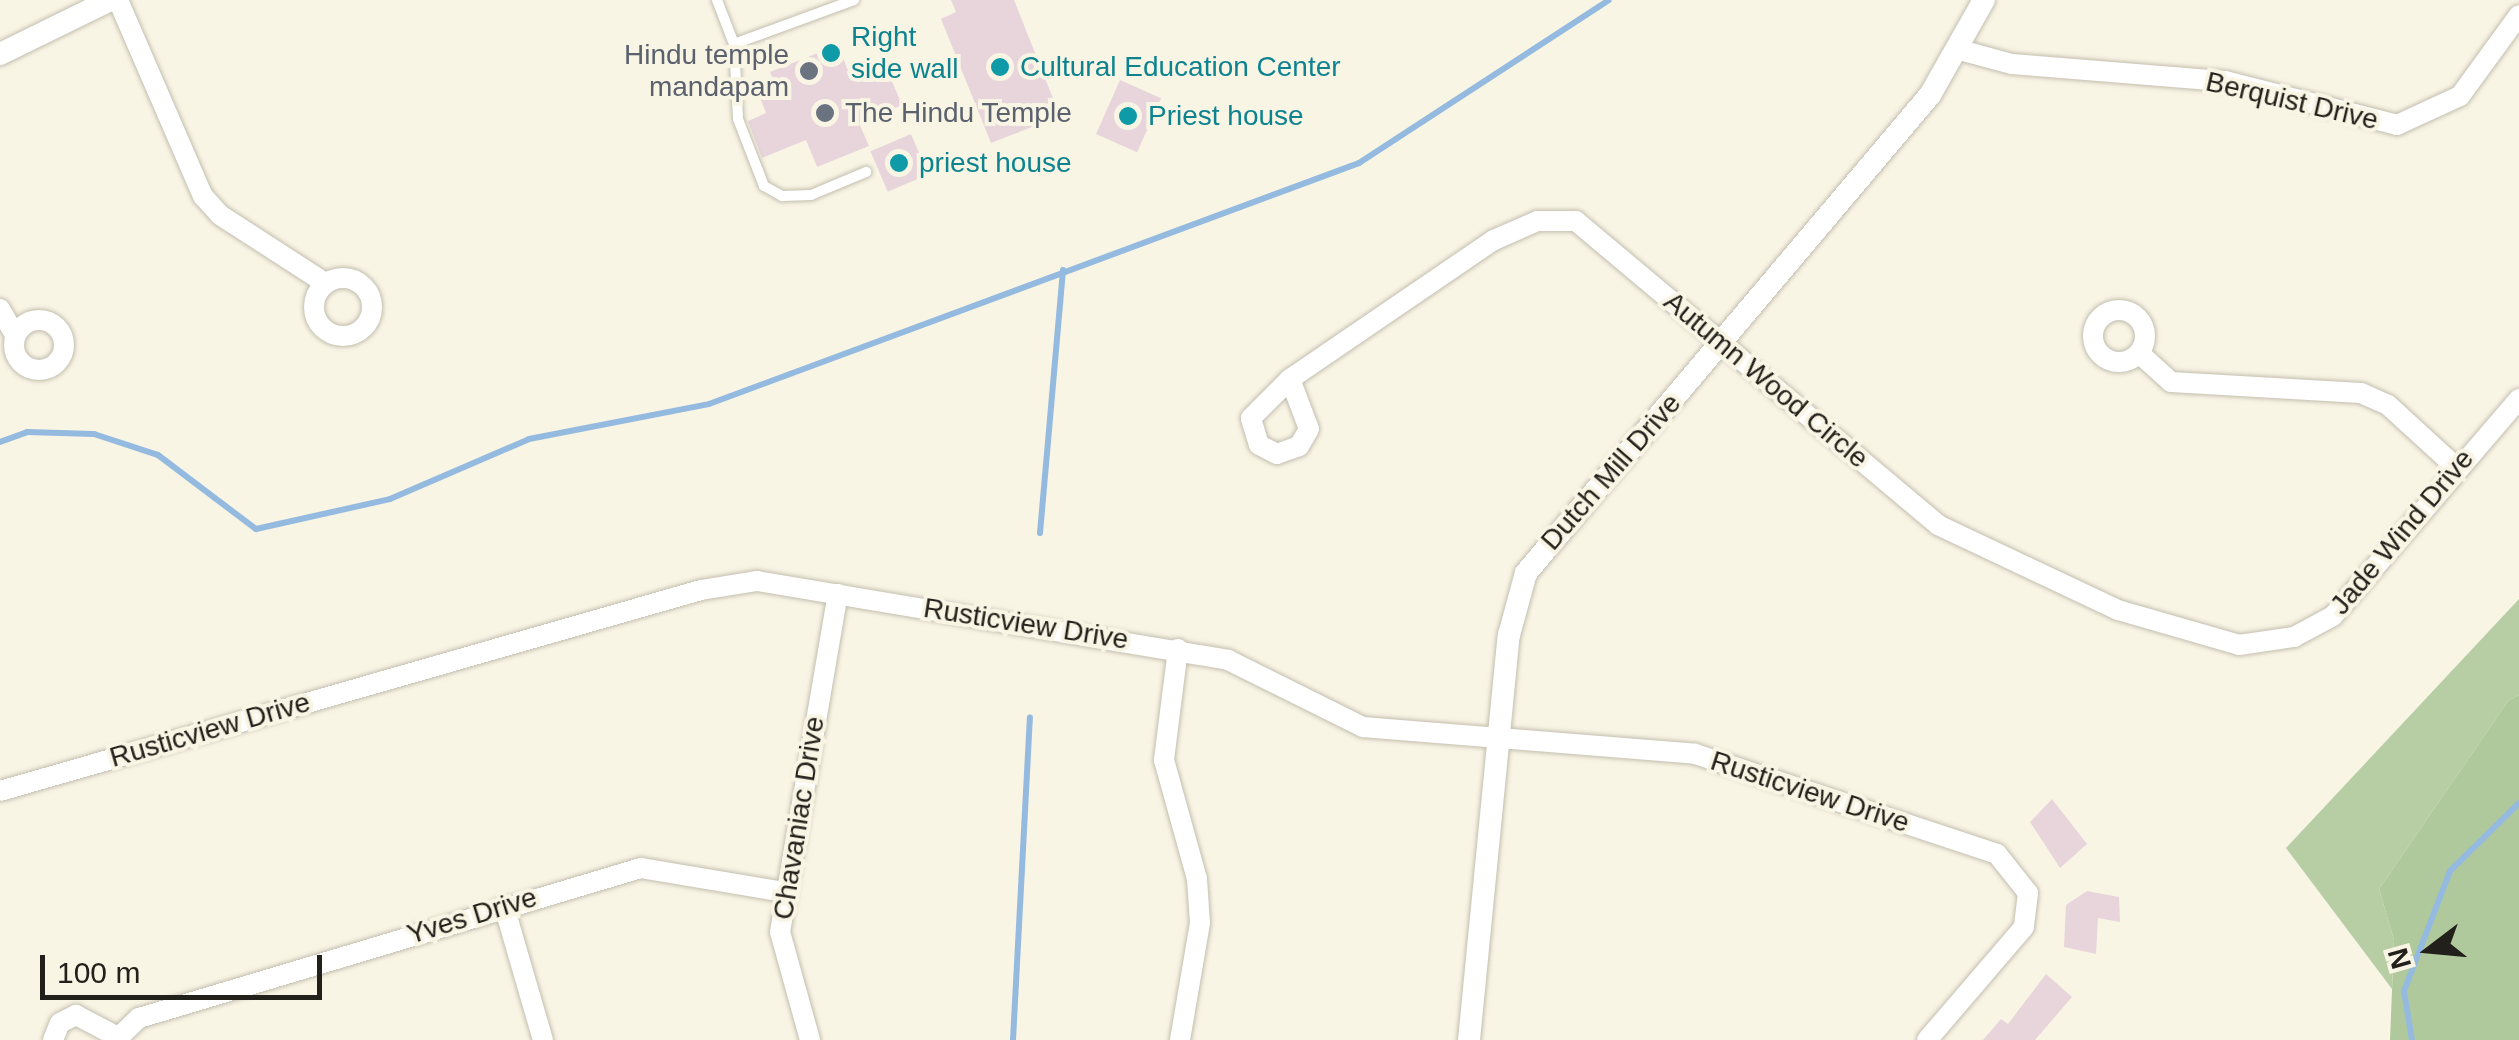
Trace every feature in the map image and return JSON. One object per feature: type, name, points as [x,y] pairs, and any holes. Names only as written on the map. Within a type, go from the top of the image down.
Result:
[{"type":"street","points":[[0,54],[110,0]]},
{"type":"street","points":[[118,0],[202,196],[220,215],[325,283]]},
{"type":"street","name":"Dutch Mill Drive","points":[[1469,1040],[1509,635],[1526,573],[1724,342],[1960,50],[1984,0]]},
{"type":"street","name":"Berquist Drive","points":[[1960,50],[2012,64],[2225,82],[2397,124],[2460,96],[2519,16]]},
{"type":"street","name":"Autumn Wood Circle","points":[[1290,379],[1494,240],[1556,218],[1576,221],[1938,526],[1994,556],[2118,610],[2239,645],[2270,642]]},
{"type":"street","points":[[0,308],[15,335]]},
{"type":"street","points":[[2139,353],[2171,382],[2362,393],[2388,404],[2456,467]]},
{"type":"street","name":"Jade Wind Drive","points":[[2270,642],[2333,616],[2456,467],[2519,399]]},
{"type":"street","name":"Rusticview Drive","points":[[0,791],[714,587],[757,581],[1228,660],[1363,727],[1502,736],[1723,761],[1997,854],[2028,892],[2015,943],[1927,1040]]},
{"type":"street","name":"Chavaniac Drive","points":[[810,1040],[780,932],[838,594]]},
{"type":"street","points":[[1178,649],[1164,760],[1197,879],[1200,923],[1180,1040]]},
{"type":"street","name":"Yves Drive","points":[[117,1039],[139,1018],[641,868],[784,892]]},
{"type":"street","points":[[504,906],[543,1040]]},
{"type":"street","points":[[53,1040],[60,1023],[76,1015],[117,1039]]},
{"type":"lane","points":[[717,0],[734,44],[738,119],[764,186],[782,196],[811,195],[866,172]]},
{"type":"lane","points":[[734,44],[854,0]]},
{"type":"green space","points":[[2519,599],[2519,695],[2508,701],[2379,889],[2394,940],[2392,989],[2286,848]]},
{"type":"green space","points":[[2519,695],[2519,1040],[2390,1040],[2394,940],[2379,889],[2508,701]]},
{"type":"building","name":"Cultural Education Center","points":[[951,0],[1014,0],[1060,116],[991,143],[941,19],[956,12]]},
{"type":"building","name":"The Hindu Temple","points":[[838,45],[852,81],[886,67],[902,105],[859,123],[869,146],[817,167],[806,140],[762,158],[748,121],[766,113],[759,95],[777,88],[770,72]]},
{"type":"building","name":"Priest house","points":[[1120,80],[1161,98],[1137,152],[1096,134]]},
{"type":"building","name":"priest house","points":[[911,134],[928,175],[888,192],[870,151]]},
{"type":"building","points":[[2052,799],[2087,844],[2060,868],[2030,822]]},
{"type":"building","points":[[2087,891],[2119,897],[2120,922],[2098,918],[2096,954],[2064,947],[2066,905]]},
{"type":"building","points":[[2046,974],[2072,997],[2035,1040],[1983,1040],[2001,1019],[2008,1024]]},
{"type":"waterway","points":[[0,442],[27,432],[94,434],[158,455],[256,529],[390,499],[529,439],[709,404],[1359,163],[1609,0]]},
{"type":"waterway","points":[[1040,533],[1063,270]]},
{"type":"waterway","points":[[1013,1040],[1030,717]]},
{"type":"waterway","points":[[2412,1040],[2404,991],[2450,871],[2519,803]]},
{"type":"place","name":"Right side wall","points":[[831,53]]},
{"type":"place","name":"Cultural Education Center","points":[[1000,67]]},
{"type":"place","name":"Hindu temple mandapam","points":[[809,71]]},
{"type":"place","name":"The Hindu Temple","points":[[825,113]]},
{"type":"place","name":"Priest house","points":[[1128,116]]},
{"type":"place","name":"priest house","points":[[899,163]]}]
